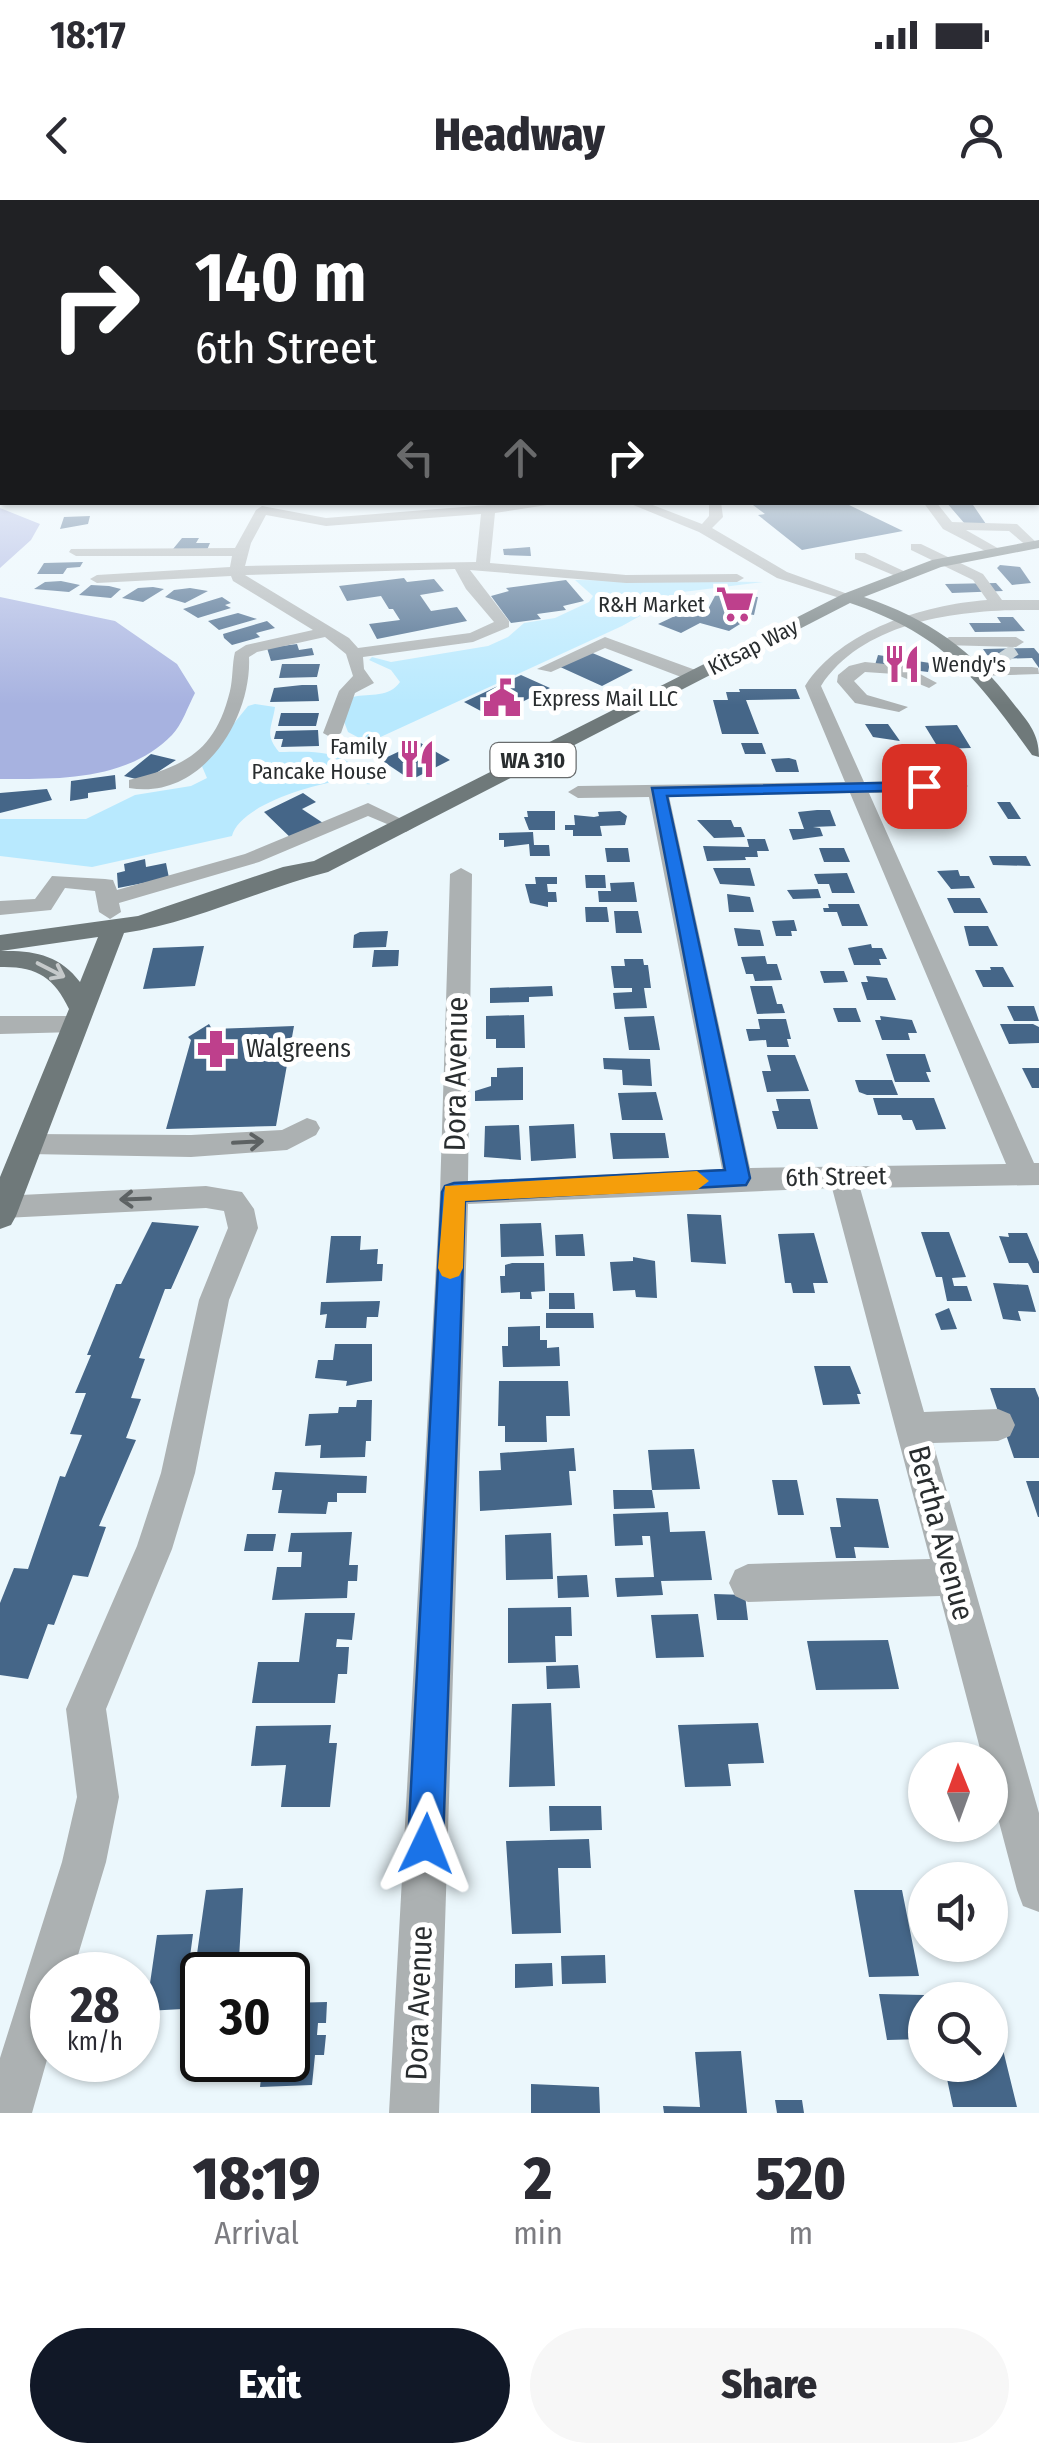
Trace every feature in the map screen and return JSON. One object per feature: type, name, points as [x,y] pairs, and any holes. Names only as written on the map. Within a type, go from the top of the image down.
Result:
[{"type":"main road","name":"Kitsap Way","points":[[154,920],[184,906],[320,867],[849,597],[946,561],[1036,544]]},
{"type":"main road","points":[[849,597],[914,622],[949,642],[982,672],[1039,751]]},
{"type":"main road","name":"Kitsap Way","points":[[0,942],[154,920],[186,920],[304,881],[320,867]]},
{"type":"main road","points":[[2,1211],[114,928]]},
{"type":"main road","points":[[0,959],[49,965],[68,980],[79,1017]]},
{"type":"street","points":[[251,526],[235,571],[238,578],[354,653],[473,637],[504,624],[471,586],[460,565]]},
{"type":"street","points":[[483,566],[485,526]]},
{"type":"street","points":[[698,526],[782,575],[849,597]]},
{"type":"street","points":[[954,526],[994,550]]},
{"type":"street","points":[[970,526],[1012,527],[1036,544]]},
{"type":"street","points":[[916,547],[978,577],[995,601]]},
{"type":"street","points":[[750,557],[776,551]]},
{"type":"street","points":[[76,552],[244,552]]},
{"type":"street","points":[[860,556],[903,574]]},
{"type":"street","points":[[97,579],[460,565],[626,580],[737,578]]},
{"type":"street","points":[[1032,1174],[813,686],[838,656],[914,622],[995,601],[1039,605]]},
{"type":"street","points":[[136,784],[178,774],[198,761],[230,718],[239,697],[244,673],[241,654],[324,632]]},
{"type":"street","points":[[545,668],[605,642],[695,676]]},
{"type":"street","points":[[949,642],[1015,656],[982,672]]},
{"type":"street","points":[[332,733],[346,691],[364,680],[356,670],[354,653]]},
{"type":"street","points":[[899,707],[861,699],[845,682],[846,675],[854,668],[873,667],[915,674],[929,683]]},
{"type":"street","points":[[578,792],[958,786]]},
{"type":"street","points":[[658,791],[738,1178]]},
{"type":"street","points":[[107,900],[252,858],[368,809],[406,826]]},
{"type":"street","points":[[252,858],[272,878]]},
{"type":"street","name":"Dora Avenue","points":[[414,2113],[454,1192],[461,874]]},
{"type":"street","points":[[0,908],[44,905],[49,892],[60,882],[106,885],[114,928]]},
{"type":"street","points":[[0,1024],[79,1017]]},
{"type":"street","points":[[28,1144],[192,1146],[287,1140],[307,1128]]},
{"type":"street","name":"6th Street","points":[[454,1192],[738,1178],[1032,1174]]},
{"type":"street","name":"Bertha Avenue","points":[[843,1176],[1039,1890]]},
{"type":"street","points":[[2,1211],[174,1197],[232,1200],[240,1209],[243,1228],[214,1300],[178,1473],[154,1548],[86,1709],[98,1797],[84,1862],[6,2113]]},
{"type":"street","points":[[912,1428],[998,1425]]},
{"type":"street","points":[[748,1583],[953,1577]]},
{"type":"shaded area","points":[[0,526],[39,526],[31,540],[0,568]]},
{"type":"shaded area","points":[[575,580],[763,582],[683,592],[622,626],[374,740],[365,741],[348,732],[343,719],[353,697],[385,693],[400,682],[391,670],[369,660],[372,657],[391,662],[488,646],[508,637],[524,623],[555,618],[589,602],[593,596]]},
{"type":"shaded area","points":[[0,597],[115,621],[177,664],[195,693],[176,731],[154,750],[113,769],[68,777],[0,779]]},
{"type":"shaded area","points":[[248,706],[275,707],[270,735],[279,752],[330,754],[351,763],[374,781],[341,781],[296,792],[248,815],[232,836],[92,867],[0,856],[0,819],[86,819],[135,795],[191,786],[207,778],[201,764]]},
{"type":"building","points":[[772,526],[893,526],[903,531],[802,550]]},
{"type":"building","points":[[182,538],[210,543],[207,550],[173,549]]},
{"type":"building","points":[[530,547],[531,556],[504,555],[503,549]]},
{"type":"building","points":[[83,562],[80,567],[67,568],[63,574],[37,574],[44,563]]},
{"type":"building","points":[[1020,567],[1031,583],[1012,585],[997,568]]},
{"type":"building","points":[[404,578],[407,582],[434,579],[444,591],[420,595],[431,611],[457,607],[467,621],[377,639],[369,624],[400,620],[393,609],[381,596],[347,601],[339,586]]},
{"type":"building","points":[[566,580],[584,601],[563,606],[566,610],[537,614],[541,619],[511,623],[491,596],[509,591],[506,588]]},
{"type":"building","points":[[45,582],[80,585],[69,592],[34,589]]},
{"type":"building","points":[[996,583],[1003,591],[952,593],[945,584]]},
{"type":"building","points":[[91,585],[121,589],[111,598],[79,595]]},
{"type":"building","points":[[138,588],[164,589],[143,602],[122,598]]},
{"type":"building","points":[[174,590],[208,591],[185,603],[165,597]]},
{"type":"building","points":[[716,594],[758,597],[754,615],[748,614],[744,618],[748,619],[729,631],[700,623],[681,633],[658,624],[696,606],[708,609]]},
{"type":"building","points":[[222,597],[231,603],[225,605],[231,608],[198,618],[183,609]]},
{"type":"building","points":[[238,613],[257,619],[219,630],[208,621]]},
{"type":"building","points":[[997,617],[1013,617],[1025,631],[975,632],[969,623],[1001,623]]},
{"type":"building","points":[[267,621],[275,628],[256,633],[260,637],[232,645],[224,638],[223,634]]},
{"type":"building","points":[[297,644],[299,650],[312,648],[314,655],[271,661],[267,648]]},
{"type":"building","points":[[1034,648],[1039,654],[1039,668],[1032,658],[990,659],[983,649]]},
{"type":"building","points":[[590,652],[633,670],[602,686],[558,666]]},
{"type":"building","points":[[878,655],[930,663],[928,672],[875,665]]},
{"type":"building","points":[[282,664],[320,664],[317,677],[279,678]]},
{"type":"building","points":[[521,675],[550,688],[492,717],[464,702]]},
{"type":"building","points":[[317,685],[319,701],[270,702],[274,688]]},
{"type":"building","points":[[739,689],[796,689],[800,699],[746,700],[759,734],[722,734],[713,700],[728,700],[726,692],[740,692]]},
{"type":"building","points":[[281,713],[319,713],[316,726],[278,726]]},
{"type":"building","points":[[865,724],[888,724],[900,741],[873,737]]},
{"type":"building","points":[[957,725],[971,748],[939,749],[925,726]]},
{"type":"building","points":[[318,730],[319,746],[281,747],[283,739],[274,739],[276,731]]},
{"type":"building","points":[[419,742],[450,760],[411,780],[381,760]]},
{"type":"building","points":[[741,743],[762,743],[766,754],[745,754]]},
{"type":"building","points":[[151,754],[176,760],[144,781],[124,776]]},
{"type":"building","points":[[771,759],[796,760],[799,772],[776,772]]},
{"type":"building","points":[[115,775],[116,789],[88,793],[88,798],[70,801],[71,781]]},
{"type":"building","points":[[47,789],[52,800],[0,813],[0,793]]},
{"type":"building","points":[[303,793],[316,802],[302,809],[326,825],[293,840],[264,812]]},
{"type":"building","points":[[906,801],[935,802],[946,823],[920,823]]},
{"type":"building","points":[[997,802],[1010,802],[1021,819],[1008,819]]},
{"type":"building","points":[[830,810],[836,826],[813,827],[820,828],[823,836],[793,840],[789,829],[804,829],[798,812]]},
{"type":"building","points":[[527,811],[555,811],[555,830],[529,830],[524,817],[528,817]]},
{"type":"building","points":[[620,811],[627,816],[625,825],[600,826],[602,836],[573,836],[573,830],[565,830],[565,825],[575,825],[574,815],[594,817],[599,816],[598,812]]},
{"type":"building","points":[[697,820],[731,820],[734,827],[741,827],[745,837],[714,838]]},
{"type":"building","points":[[533,832],[534,845],[549,845],[550,856],[530,856],[529,844],[504,847],[504,840],[499,840],[499,833]]},
{"type":"building","points":[[747,839],[765,839],[769,851],[757,851],[758,857],[745,857],[746,860],[707,861],[703,846],[749,847]]},
{"type":"building","points":[[605,848],[628,848],[630,862],[607,862]]},
{"type":"building","points":[[819,848],[844,848],[850,862],[824,862]]},
{"type":"building","points":[[989,856],[1026,856],[1031,866],[993,865]]},
{"type":"building","points":[[145,859],[146,867],[166,863],[169,878],[118,888],[117,873],[125,871],[124,864]]},
{"type":"building","points":[[713,868],[750,868],[755,886],[720,884]]},
{"type":"building","points":[[958,870],[960,876],[969,876],[975,888],[951,889],[937,871]]},
{"type":"building","points":[[847,873],[855,893],[832,893],[829,884],[818,884],[814,874]]},
{"type":"building","points":[[585,875],[605,875],[606,888],[586,888]]},
{"type":"building","points":[[535,877],[557,877],[557,884],[547,884],[548,892],[556,892],[557,902],[548,902],[548,907],[530,903],[525,884],[536,884]]},
{"type":"building","points":[[634,882],[637,902],[599,902],[598,891],[611,891],[610,883]]},
{"type":"building","points":[[818,889],[821,898],[793,899],[787,890]]},
{"type":"building","points":[[727,894],[750,897],[754,912],[729,912]]},
{"type":"building","points":[[947,898],[980,898],[988,913],[954,913]]},
{"type":"building","points":[[828,904],[859,904],[868,926],[842,926],[837,912],[824,912]]},
{"type":"building","points":[[585,907],[607,907],[609,922],[586,922]]},
{"type":"building","points":[[614,911],[638,911],[642,933],[616,933]]},
{"type":"building","points":[[794,920],[797,931],[791,931],[792,936],[776,936],[772,921]]},
{"type":"building","points":[[964,926],[988,926],[998,946],[969,946]]},
{"type":"building","points":[[734,928],[760,930],[764,946],[738,946]]},
{"type":"building","points":[[388,931],[386,947],[353,948],[354,935],[360,932]]},
{"type":"building","points":[[871,944],[872,948],[882,948],[887,959],[879,959],[881,965],[854,965],[848,948]]},
{"type":"building","points":[[204,946],[195,986],[143,989],[153,948]]},
{"type":"building","points":[[374,950],[399,950],[398,966],[372,967]]},
{"type":"building","points":[[765,956],[767,964],[777,964],[782,980],[755,981],[753,974],[746,974],[741,957]]},
{"type":"building","points":[[624,959],[643,959],[644,965],[648,965],[651,988],[644,988],[647,1008],[615,1009],[613,993],[632,992],[632,988],[614,988],[611,966],[625,966]]},
{"type":"building","points":[[990,967],[1003,967],[1014,987],[983,987],[975,970],[991,970]]},
{"type":"building","points":[[820,971],[844,971],[848,982],[824,983]]},
{"type":"building","points":[[866,976],[887,978],[896,1000],[867,1000],[861,982],[868,982]]},
{"type":"building","points":[[552,986],[553,996],[529,997],[529,1002],[490,1003],[490,988]]},
{"type":"building","points":[[750,986],[772,986],[777,1004],[782,1004],[785,1013],[757,1014]]},
{"type":"building","points":[[1007,1006],[1034,1006],[1039,1021],[1014,1021]]},
{"type":"building","points":[[833,1008],[856,1008],[861,1022],[838,1022]]},
{"type":"building","points":[[524,1015],[525,1048],[496,1048],[496,1039],[486,1039],[486,1016]]},
{"type":"building","points":[[654,1016],[660,1050],[629,1050],[624,1017]]},
{"type":"building","points":[[880,1016],[912,1020],[917,1033],[908,1033],[910,1040],[882,1040],[875,1020],[881,1020]]},
{"type":"building","points":[[758,1019],[786,1019],[789,1047],[767,1047],[766,1040],[749,1041],[746,1029],[760,1029]]},
{"type":"building","points":[[209,1024],[212,1029],[294,1026],[276,1126],[166,1129],[191,1040],[188,1037]]},
{"type":"building","points":[[1000,1024],[1033,1024],[1039,1027],[1039,1043],[1009,1044]]},
{"type":"building","points":[[886,1054],[925,1054],[930,1082],[895,1082]]},
{"type":"building","points":[[767,1055],[795,1055],[809,1091],[767,1092],[762,1071],[771,1071]]},
{"type":"building","points":[[603,1058],[650,1059],[652,1086],[623,1085],[622,1070],[604,1069]]},
{"type":"building","points":[[523,1067],[523,1100],[475,1101],[475,1091],[491,1086],[497,1068]]},
{"type":"building","points":[[1022,1068],[1039,1068],[1039,1088],[1032,1088]]},
{"type":"building","points":[[855,1080],[892,1080],[898,1095],[867,1095],[859,1092]]},
{"type":"building","points":[[656,1092],[663,1120],[622,1120],[618,1093]]},
{"type":"building","points":[[873,1098],[934,1098],[946,1129],[916,1130],[912,1120],[903,1120],[901,1115],[878,1115]]},
{"type":"building","points":[[776,1099],[810,1099],[818,1129],[777,1129],[772,1111],[779,1111]]},
{"type":"building","points":[[574,1124],[576,1158],[531,1161],[529,1126]]},
{"type":"building","points":[[519,1125],[521,1160],[484,1157],[485,1126]]},
{"type":"building","points":[[610,1133],[665,1133],[669,1158],[613,1159]]},
{"type":"building","points":[[687,1214],[721,1215],[726,1264],[691,1262]]},
{"type":"building","points":[[152,1222],[199,1226],[171,1289],[165,1289],[139,1358],[145,1359],[131,1398],[141,1399],[126,1438],[136,1440],[99,1526],[106,1527],[88,1577],[73,1575],[54,1625],[48,1624],[28,1679],[0,1675],[0,1603],[14,1568],[28,1569],[60,1476],[65,1477],[82,1435],[70,1434],[86,1393],[75,1393],[91,1355],[87,1355],[116,1284],[121,1284]]},
{"type":"building","points":[[541,1223],[544,1256],[501,1257],[500,1224]]},
{"type":"building","points":[[921,1232],[949,1232],[966,1277],[952,1278],[954,1286],[967,1286],[972,1301],[947,1301],[942,1277],[936,1277]]},
{"type":"building","points":[[814,1233],[828,1283],[813,1283],[815,1293],[793,1293],[791,1283],[785,1283],[778,1234]]},
{"type":"building","points":[[1008,1233],[1027,1233],[1039,1262],[1039,1273],[1033,1273],[1028,1263],[1009,1263],[999,1236],[1009,1237]]},
{"type":"building","points":[[583,1234],[585,1256],[556,1256],[555,1235]]},
{"type":"building","points":[[331,1236],[361,1236],[360,1250],[378,1249],[377,1264],[383,1264],[382,1281],[326,1283]]},
{"type":"building","points":[[633,1257],[655,1261],[657,1298],[636,1297],[635,1290],[613,1291],[610,1262],[633,1261]]},
{"type":"building","points":[[544,1263],[545,1291],[531,1292],[532,1299],[520,1299],[520,1292],[501,1293],[500,1276],[505,1276],[505,1265]]},
{"type":"building","points":[[993,1283],[1028,1285],[1036,1312],[1018,1311],[1021,1321],[1003,1319]]},
{"type":"building","points":[[549,1293],[574,1293],[575,1309],[549,1309]]},
{"type":"building","points":[[380,1301],[378,1317],[367,1317],[366,1328],[325,1328],[327,1314],[320,1315],[321,1302]]},
{"type":"building","points":[[949,1308],[957,1329],[941,1330],[935,1314]]},
{"type":"building","points":[[546,1313],[593,1313],[594,1328],[546,1328]]},
{"type":"building","points":[[540,1326],[540,1340],[547,1340],[547,1348],[559,1347],[560,1366],[503,1367],[502,1346],[508,1346],[508,1327]]},
{"type":"building","points":[[335,1344],[372,1344],[372,1381],[346,1386],[347,1381],[315,1378],[318,1360],[333,1360]]},
{"type":"building","points":[[814,1366],[850,1366],[861,1394],[857,1394],[860,1404],[823,1405]]},
{"type":"building","points":[[499,1381],[568,1381],[570,1416],[546,1416],[547,1442],[505,1442],[505,1426],[498,1426]]},
{"type":"building","points":[[990,1388],[1035,1388],[1039,1398],[1039,1458],[1014,1458]]},
{"type":"building","points":[[357,1400],[372,1400],[371,1441],[366,1441],[365,1457],[320,1458],[321,1445],[305,1446],[309,1414],[338,1413],[339,1407],[356,1407]]},
{"type":"building","points":[[574,1448],[576,1471],[569,1471],[572,1505],[480,1511],[479,1471],[501,1470],[500,1453]]},
{"type":"building","points":[[694,1449],[700,1489],[652,1490],[648,1450]]},
{"type":"building","points":[[275,1472],[367,1476],[366,1493],[337,1493],[337,1502],[328,1502],[326,1514],[278,1513],[282,1490],[272,1490]]},
{"type":"building","points":[[772,1480],[797,1480],[804,1515],[778,1515]]},
{"type":"building","points":[[1026,1481],[1039,1481],[1039,1517],[1038,1517]]},
{"type":"building","points":[[613,1490],[652,1490],[655,1508],[614,1509]]},
{"type":"building","points":[[836,1498],[878,1499],[889,1548],[854,1547],[856,1558],[836,1558],[830,1527],[841,1527]]},
{"type":"building","points":[[668,1512],[670,1532],[705,1531],[712,1580],[661,1581],[663,1595],[617,1597],[615,1578],[654,1577],[650,1536],[642,1536],[643,1545],[615,1546],[613,1514]]},
{"type":"building","points":[[352,1532],[349,1565],[358,1565],[357,1581],[348,1581],[347,1598],[272,1600],[277,1567],[301,1567],[302,1552],[288,1552],[291,1533]]},
{"type":"building","points":[[551,1533],[553,1579],[506,1580],[505,1535]]},
{"type":"building","points":[[247,1534],[276,1534],[273,1551],[244,1551]]},
{"type":"building","points":[[587,1575],[589,1597],[558,1598],[557,1576]]},
{"type":"building","points":[[714,1594],[745,1595],[748,1620],[717,1620]]},
{"type":"building","points":[[571,1607],[572,1636],[555,1636],[556,1662],[508,1663],[508,1608]]},
{"type":"building","points":[[305,1613],[355,1613],[352,1640],[337,1639],[336,1647],[349,1647],[347,1674],[338,1674],[335,1703],[252,1703],[258,1662],[299,1662]]},
{"type":"building","points":[[698,1614],[704,1657],[656,1658],[651,1615]]},
{"type":"building","points":[[888,1640],[899,1689],[816,1690],[807,1641]]},
{"type":"building","points":[[578,1665],[580,1688],[547,1689],[546,1666]]},
{"type":"building","points":[[551,1703],[555,1786],[509,1787],[512,1704]]},
{"type":"building","points":[[758,1723],[764,1763],[728,1764],[731,1786],[685,1787],[678,1725]]},
{"type":"building","points":[[331,1725],[329,1743],[337,1743],[330,1807],[281,1807],[286,1765],[251,1766],[256,1726]]},
{"type":"building","points":[[549,1806],[601,1806],[602,1830],[550,1831]]},
{"type":"building","points":[[589,1839],[591,1868],[558,1868],[561,1933],[512,1934],[506,1841]]},
{"type":"building","points":[[243,1888],[239,1952],[197,1952],[206,1890]]},
{"type":"building","points":[[854,1890],[902,1890],[908,1920],[908,1962],[916,1962],[919,1976],[869,1977]]},
{"type":"building","points":[[193,1934],[191,1952],[180,1952],[180,2009],[160,2010],[160,1952],[155,1952],[157,1935]]},
{"type":"building","points":[[605,1955],[606,1983],[562,1984],[561,1956]]},
{"type":"building","points":[[552,1963],[553,1986],[515,1988],[515,1964]]},
{"type":"building","points":[[879,1994],[908,1995],[908,2039],[887,2040]]},
{"type":"building","points":[[310,2002],[327,2002],[326,2023],[318,2023],[317,2035],[326,2035],[324,2055],[315,2055],[312,2085],[260,2087],[261,2082],[310,2082]]},
{"type":"building","points":[[741,2051],[747,2113],[664,2113],[663,2106],[700,2107],[695,2052]]},
{"type":"building","points":[[1008,2070],[1017,2107],[953,2107],[948,2082],[1008,2082]]},
{"type":"building","points":[[531,2084],[599,2087],[600,2113],[531,2113]]},
{"type":"building","points":[[775,2100],[802,2100],[804,2113],[777,2113]]},
{"type":"tunnel","points":[[1005,649],[1012,659]]},
{"type":"slow traffic","points":[[450,1268],[454,1192],[697,1181]]},
{"type":"place","name":"R&H Market","points":[[735,604]]},
{"type":"place","name":"Wendy's","points":[[902,664]]},
{"type":"place","name":"Express Mail LLC","points":[[502,698]]},
{"type":"place","name":"Family Pancake House","points":[[417,759]]},
{"type":"place","name":"Walgreens","points":[[216,1049]]},
{"type":"route","points":[[426,1844],[454,1192],[738,1178],[658,791],[924,786]]}]
